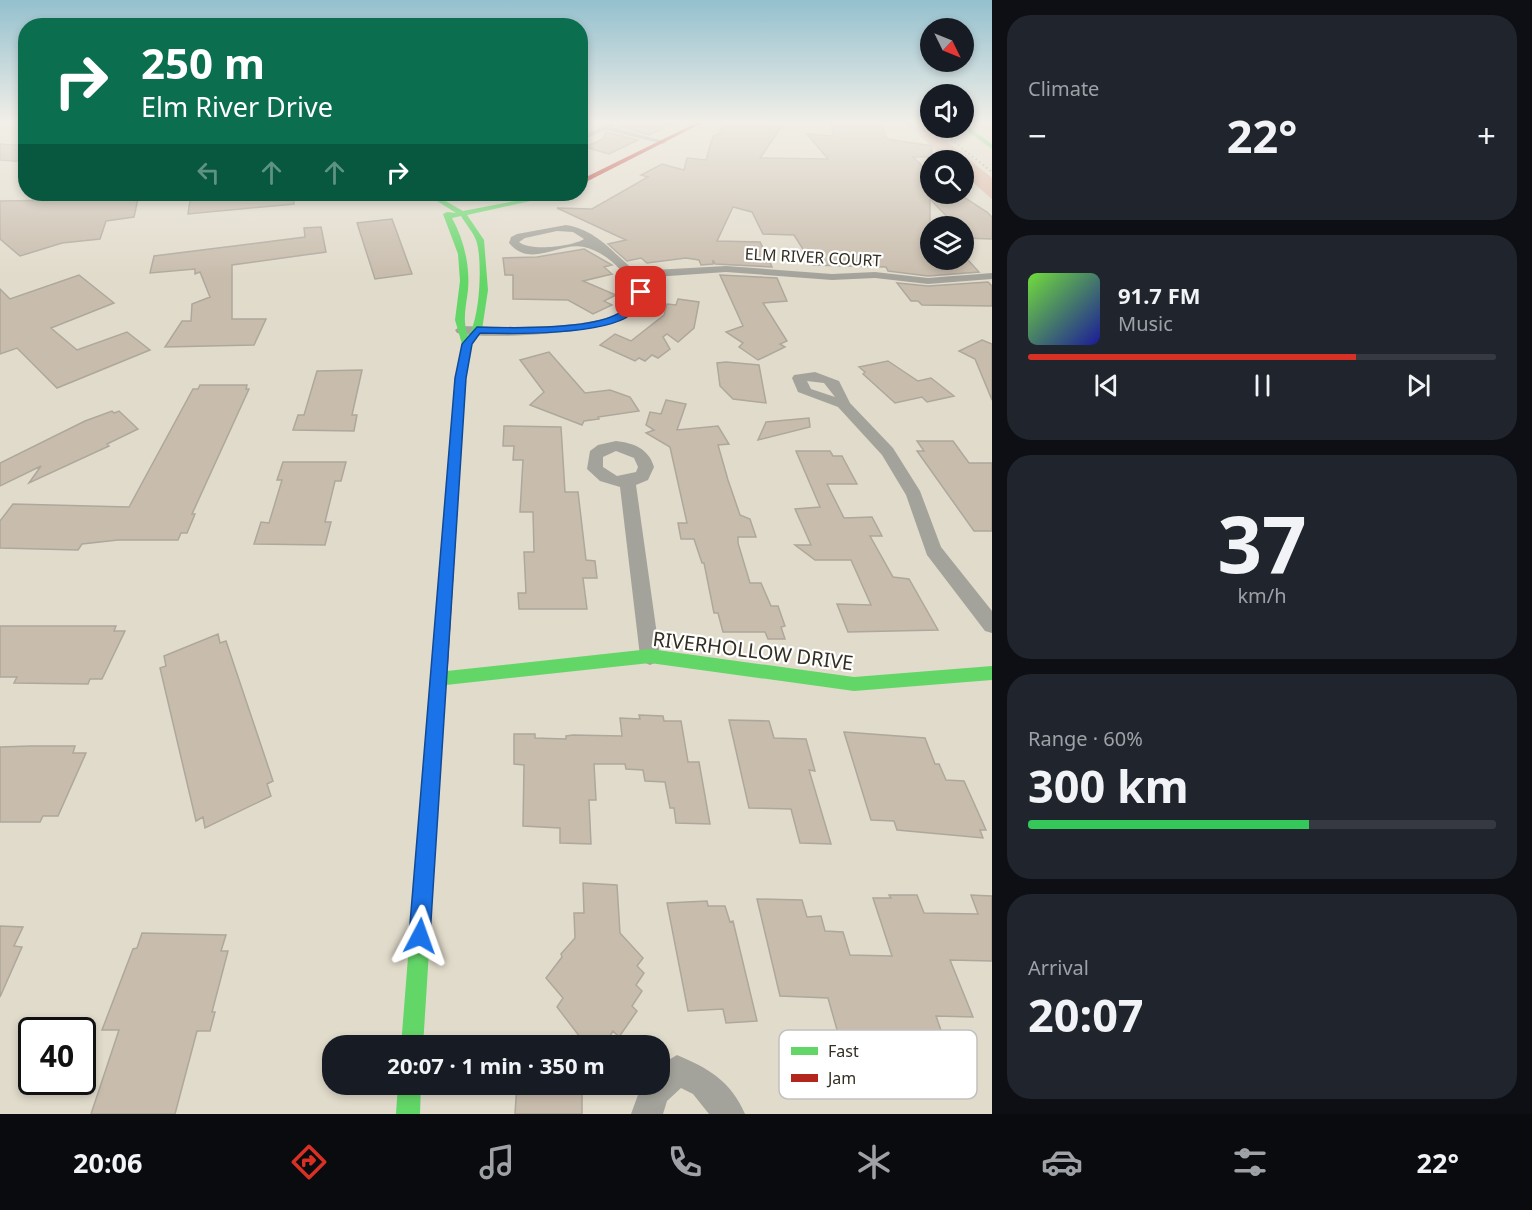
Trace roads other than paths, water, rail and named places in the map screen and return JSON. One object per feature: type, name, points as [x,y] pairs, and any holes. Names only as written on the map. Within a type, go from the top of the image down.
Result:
[{"type":"street","points":[[436,201],[448,212],[461,242],[464,283],[459,324],[467,344]]},
{"type":"street","points":[[448,212],[498,201]]},
{"type":"street","points":[[448,212],[463,214],[525,201]]},
{"type":"street","points":[[413,1035],[461,378],[467,344],[478,324],[484,283],[480,240],[463,214]]},
{"type":"street","points":[[459,324],[542,331],[604,322],[627,313],[641,292],[633,275],[588,241],[575,228],[562,228],[521,236],[515,239],[514,243],[524,250],[538,251],[588,241]]},
{"type":"street","name":"ELM RIVER COURT","points":[[633,275],[726,269],[832,277],[875,275],[928,280],[992,276]]},
{"type":"street","points":[[843,404],[888,452],[914,495],[933,550],[992,626]]},
{"type":"street","points":[[627,482],[650,656]]},
{"type":"street","name":"RIVERHOLLOW DRIVE","points":[[438,679],[650,656],[854,684],[992,673]]},
{"type":"street","points":[[646,1114],[655,1091],[677,1070],[704,1083],[729,1114]]},
{"type":"street","points":[[408,1114],[409,1095]]}]
